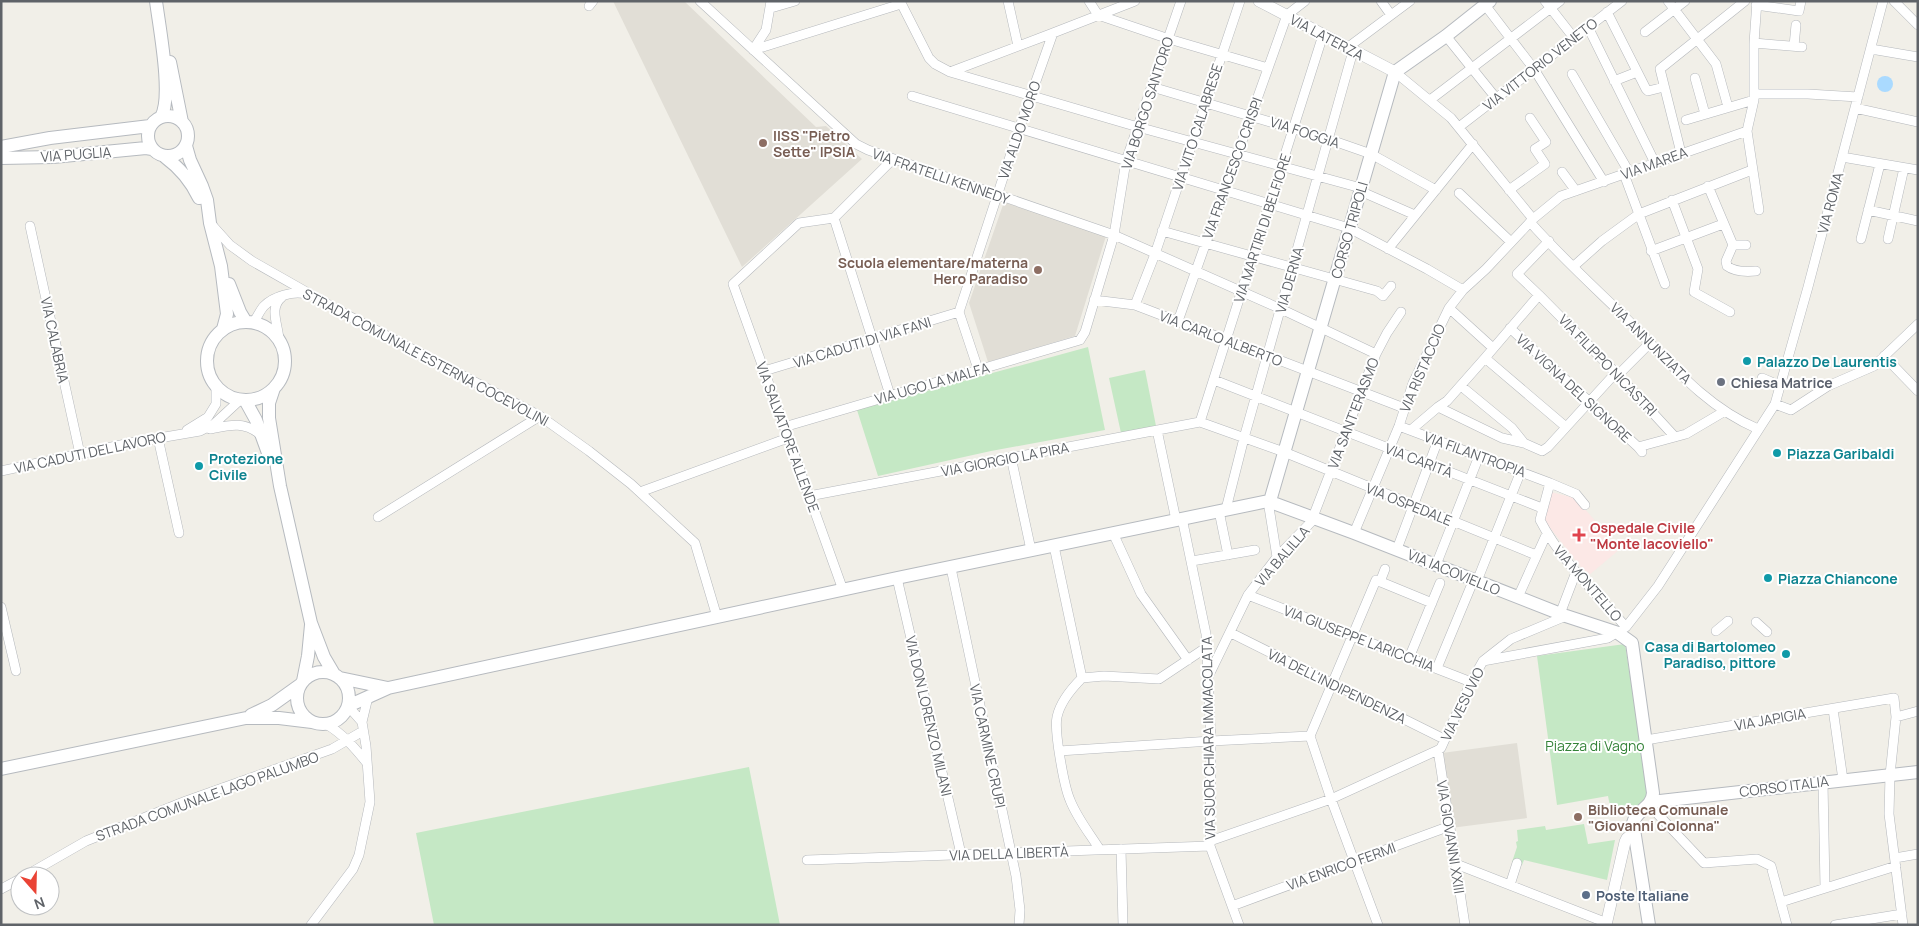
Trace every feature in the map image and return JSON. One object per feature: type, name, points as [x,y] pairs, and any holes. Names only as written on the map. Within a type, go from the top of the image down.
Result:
[{"type":"main road","points":[[156,1],[166,92],[165,109],[161,117],[150,126],[147,135],[152,149],[157,154],[165,156],[177,155],[186,146]]},
{"type":"main road","points":[[1395,72],[1446,36],[1487,3]]},
{"type":"main road","points":[[161,36],[170,60],[182,122],[188,133],[186,146],[202,186],[220,266],[227,314],[223,329],[211,343],[208,352],[208,370],[216,387],[223,393],[242,400],[261,397],[274,388],[280,381],[285,363],[279,341],[268,330],[250,323],[238,323],[223,329]]},
{"type":"main road","name":"CORSO TRIPOLI","points":[[1269,501],[1395,72]]},
{"type":"main road","points":[[161,117],[172,116],[182,122]]},
{"type":"main road","name":"VIA PUGLIA","points":[[1,147],[50,138],[150,126]]},
{"type":"main road","name":"VIA PUGLIA","points":[[1,158],[152,149]]},
{"type":"main road","points":[[165,156],[194,186],[210,223]]},
{"type":"main road","points":[[220,266],[240,312],[250,323]]},
{"type":"main road","points":[[1,769],[246,718],[278,718],[326,724],[338,720],[348,706],[350,696],[348,689],[324,657],[311,623],[280,486],[269,418],[269,403],[274,388]]},
{"type":"main road","points":[[242,400],[263,437],[280,486]]},
{"type":"main road","points":[[348,706],[388,688],[897,578],[1269,501]]},
{"type":"main road","name":"VIA IACOVIELLO","points":[[1269,501],[1397,549],[1563,615],[1622,630],[1632,643],[1634,649],[1646,740]]},
{"type":"main road","points":[[311,623],[308,656],[302,683],[297,694],[298,707],[306,718],[312,722]]},
{"type":"main road","points":[[246,718],[272,705],[314,673],[328,672],[337,676],[388,688]]},
{"type":"main road","points":[[1646,740],[1653,793],[1650,804],[1634,820],[1648,925]]},
{"type":"main road","name":"CORSO ITALIA","points":[[1650,804],[1918,772]]},
{"type":"street","points":[[753,50],[766,30],[771,5],[794,1]]},
{"type":"street","points":[[1008,1],[1018,46]]},
{"type":"street","points":[[1089,1],[1098,15],[1168,39],[1268,68]]},
{"type":"street","points":[[950,72],[1135,1]]},
{"type":"street","name":"VIA BORGO SANTORO","points":[[1080,340],[1085,332],[1114,236],[1126,161],[1181,1]]},
{"type":"street","name":"VIA VITO CALABRESE","points":[[1135,305],[1155,254],[1240,1]]},
{"type":"street","name":"VIA LATERZA","points":[[1258,1],[1395,72]]},
{"type":"street","points":[[1286,15],[1304,1]]},
{"type":"street","points":[[1381,1],[1391,15]]},
{"type":"street","points":[[1350,49],[1410,1]]},
{"type":"street","points":[[1430,100],[1510,38],[1548,5],[1560,1]]},
{"type":"street","name":"VIA VITTORIO VENETO","points":[[1459,127],[1588,27],[1609,7],[1622,1]]},
{"type":"street","points":[[1668,1],[1719,69],[1728,107]]},
{"type":"street","points":[[1645,32],[1685,1]]},
{"type":"street","points":[[1759,210],[1747,131],[1754,97],[1756,3],[1799,11],[1801,1]]},
{"type":"street","name":"VIA ROMA","points":[[1622,630],[1658,586],[1775,404],[1883,1]]},
{"type":"street","points":[[1894,1],[1918,25]]},
{"type":"street","name":"VIA FRATELLI KENNEDY","points":[[701,2],[856,144],[893,159],[1114,236],[1281,309],[1376,354]]},
{"type":"street","points":[[1681,154],[1660,69],[1745,2],[1755,16]]},
{"type":"street","points":[[753,50],[901,3],[929,58],[935,64],[950,72],[1138,127],[1318,176],[1360,190],[1415,215]]},
{"type":"street","points":[[1487,3],[1510,38],[1534,69],[1604,182]]},
{"type":"street","points":[[1548,5],[1574,38]]},
{"type":"street","points":[[1609,7],[1637,72],[1648,91],[1664,87]]},
{"type":"street","name":"VIA FRANCESCO CRISPI","points":[[1178,320],[1286,15]]},
{"type":"street","points":[[1754,43],[1798,46],[1796,25]]},
{"type":"street","points":[[1588,27],[1655,163]]},
{"type":"street","name":"VIA ALDO MORO","points":[[960,312],[997,195],[1053,32]]},
{"type":"street","name":"VIA MARTIRI DI BELFIORE","points":[[1200,422],[1324,35]]},
{"type":"street","points":[[1446,36],[1496,98]]},
{"type":"street","name":"VIA DERNA","points":[[1223,510],[1257,397],[1307,216],[1350,49]]},
{"type":"street","points":[[1871,49],[1918,58]]},
{"type":"street","name":"VIA ANNUNZIATA","points":[[1395,72],[1451,118],[1510,190],[1529,223],[1650,342],[1682,377],[1725,411],[1758,429]]},
{"type":"street","points":[[1614,81],[1637,72]]},
{"type":"street","points":[[1572,74],[1626,173],[1638,214],[1665,284]]},
{"type":"street","points":[[1695,78],[1705,114]]},
{"type":"street","name":"VIA FOGGIA","points":[[1152,87],[1294,128],[1371,154],[1436,190]]},
{"type":"street","points":[[1686,120],[1754,97],[1808,94],[1858,97]]},
{"type":"street","points":[[912,96],[1349,228],[1462,290]]},
{"type":"street","points":[[1855,108],[1918,122]]},
{"type":"street","points":[[1510,190],[1545,164],[1535,149],[1546,142],[1530,118]]},
{"type":"street","name":"VIA MAREA","points":[[1561,196],[1747,131]]},
{"type":"street","points":[[1388,249],[1473,144]]},
{"type":"street","points":[[1842,157],[1918,170]]},
{"type":"street","points":[[890,395],[834,218],[893,159]]},
{"type":"street","points":[[1861,238],[1880,164]]},
{"type":"street","points":[[1888,239],[1904,168]]},
{"type":"street","points":[[1574,266],[1602,241],[1638,214],[1752,170]]},
{"type":"street","points":[[1562,172],[1576,191]]},
{"type":"street","points":[[1708,186],[1733,245],[1726,261],[1727,266],[1731,269],[1746,272],[1756,271]]},
{"type":"street","points":[[1459,193],[1511,242]]},
{"type":"street","name":"VIA RISTACCIO","points":[[1354,533],[1374,490],[1399,426],[1413,383],[1448,308],[1462,290],[1486,269],[1529,223],[1561,196]]},
{"type":"street","points":[[1672,200],[1698,269],[1694,292],[1730,312]]},
{"type":"street","points":[[1868,210],[1918,221]]},
{"type":"street","name":"VIA SALVATORE ALLENDE","points":[[834,218],[799,223],[733,284],[843,590]]},
{"type":"street","name":"STRADA COMUNALE ESTERNA COCEVOLINI","points":[[210,223],[230,245],[252,261],[540,416],[589,451],[640,492],[696,543],[717,617]]},
{"type":"street","points":[[1651,251],[1723,224]]},
{"type":"street","name":"VIA CALABRIA","points":[[30,226],[80,454]]},
{"type":"street","points":[[1162,231],[1377,291],[1383,296],[1391,286]]},
{"type":"street","name":"VIA FILIPPO NICASTRI","points":[[1549,241],[1517,274],[1618,375],[1675,437]]},
{"type":"street","points":[[1733,245],[1746,245]]},
{"type":"street","points":[[250,323],[264,306],[273,299],[299,293],[314,296]]},
{"type":"street","points":[[1411,430],[1432,411],[1447,402],[1539,295]]},
{"type":"street","points":[[279,341],[279,330],[274,308],[277,301],[282,297]]},
{"type":"street","name":"VIA CARLO ALBERTO","points":[[1094,300],[1135,305],[1404,408]]},
{"type":"street","points":[[1448,308],[1493,348]]},
{"type":"street","points":[[960,312],[978,369]]},
{"type":"street","name":"VIA CADUTI DI VIA FANI","points":[[764,371],[960,312]]},
{"type":"street","name":"VIA SANT'ERASMO","points":[[1314,518],[1376,354],[1401,312]]},
{"type":"street","points":[[1775,404],[1791,410],[1828,386],[1874,366],[1918,324]]},
{"type":"street","name":"VIA VIGNA DEL SIGNORE","points":[[1510,328],[1640,450],[1675,437]]},
{"type":"street","name":"VIA UGO LA MALFA","points":[[784,427],[1080,340]]},
{"type":"street","points":[[1438,407],[1502,438],[1524,443],[1542,451],[1548,447],[1611,378],[1618,375],[1650,342]]},
{"type":"street","points":[[1884,356],[1918,391]]},
{"type":"street","points":[[1486,358],[1566,427]]},
{"type":"street","points":[[1762,378],[1781,386]]},
{"type":"street","name":"VIA CARITÀ","points":[[1214,380],[1542,508]]},
{"type":"street","points":[[1461,386],[1512,428],[1524,443]]},
{"type":"street","points":[[179,434],[194,427],[208,417],[216,404],[216,387]]},
{"type":"street","points":[[200,431],[214,424],[242,400]]},
{"type":"street","points":[[1675,437],[1686,434],[1725,411]]},
{"type":"street","points":[[378,517],[540,416]]},
{"type":"street","name":"VIA GIORGIO LA PIRA","points":[[809,496],[1200,422]]},
{"type":"street","name":"VIA OSPEDALE","points":[[1200,422],[1284,452],[1536,555]]},
{"type":"street","name":"VIA CADUTI DEL LAVORO","points":[[1,471],[158,438],[237,424],[246,425],[263,437]]},
{"type":"street","name":"VIA FILANTROPIA","points":[[1399,426],[1550,482],[1576,494],[1585,505]]},
{"type":"street","name":"VIA SUOR CHIARA IMMACOLATA","points":[[1157,430],[1179,519],[1192,561],[1207,647],[1211,741],[1210,844],[1239,925]]},
{"type":"street","points":[[158,438],[180,533]]},
{"type":"street","points":[[640,492],[788,438]]},
{"type":"street","points":[[1397,549],[1438,440]]},
{"type":"street","points":[[1436,565],[1479,456]]},
{"type":"street","points":[[1011,458],[1031,550]]},
{"type":"street","points":[[1437,668],[1494,539],[1521,471]]},
{"type":"street","name":"VIA MONTELLO","points":[[1550,482],[1540,520],[1546,533],[1622,630]]},
{"type":"street","points":[[1269,501],[1277,557]]},
{"type":"street","points":[[1223,510],[1228,555]]},
{"type":"street","name":"VIA BALILLA","points":[[1209,675],[1248,595],[1277,557],[1314,518]]},
{"type":"street","points":[[1113,533],[1141,594],[1188,660]]},
{"type":"street","points":[[1518,598],[1546,533]]},
{"type":"street","points":[[1054,546],[1082,678]]},
{"type":"street","points":[[1192,561],[1255,550]]},
{"type":"street","name":"VIA CARMINE CRUPI","points":[[950,568],[1018,887],[1019,925]]},
{"type":"street","points":[[1378,925],[1331,799],[1310,736],[1352,636],[1385,569]]},
{"type":"street","points":[[1563,615],[1576,572]]},
{"type":"street","name":"VIA DON LORENZO MILANI","points":[[897,578],[961,854]]},
{"type":"street","points":[[1378,581],[1432,602]]},
{"type":"street","points":[[1408,658],[1440,583]]},
{"type":"street","name":"VIA GIUSEPPE LARICCHIA","points":[[1248,595],[1470,682]]},
{"type":"street","points":[[1,607],[16,671]]},
{"type":"street","name":"VIA VESUVIO","points":[[1438,750],[1441,748],[1470,682],[1483,661],[1511,639],[1563,615]]},
{"type":"street","points":[[1716,632],[1728,621]]},
{"type":"street","points":[[1756,622],[1767,632]]},
{"type":"street","points":[[1483,661],[1594,641],[1622,630]]},
{"type":"street","name":"VIA DELL'INDIPENDENZA","points":[[1230,633],[1444,739]]},
{"type":"street","points":[[1100,850],[1076,814],[1069,799],[1055,731],[1057,714],[1064,700],[1082,678],[1104,676],[1159,679],[1207,647]]},
{"type":"street","points":[[311,925],[353,869],[359,855],[370,802],[362,726],[368,697]]},
{"type":"street","name":"VIA JAPIGIA","points":[[1646,740],[1894,698],[1896,717]]},
{"type":"street","points":[[348,706],[362,726]]},
{"type":"street","points":[[1834,709],[1843,780]]},
{"type":"street","points":[[1903,925],[1888,814],[1890,775],[1896,717],[1918,711]]},
{"type":"street","points":[[326,724],[349,741],[367,763]]},
{"type":"street","name":"STRADA COMUNALE LAGO PALUMBO","points":[[42,866],[86,841],[186,800],[332,749],[349,741],[362,726]]},
{"type":"street","points":[[1059,751],[1310,736]]},
{"type":"street","name":"VIA DELLA LIBERTÀ","points":[[808,860],[1100,850],[1210,844],[1331,799],[1438,750]]},
{"type":"street","name":"VIA GIOVANNI XXIII","points":[[1438,750],[1465,925]]},
{"type":"street","points":[[1823,782],[1825,888]]},
{"type":"street","points":[[1650,804],[1704,863],[1757,859],[1771,866],[1787,925]]},
{"type":"street","name":"VIA ENRICO FERMI","points":[[1232,906],[1450,826]]},
{"type":"street","points":[[1456,864],[1606,924],[1625,842],[1627,838],[1635,837]]},
{"type":"street","points":[[1121,849],[1123,925]]},
{"type":"street","points":[[1781,902],[1918,854]]},
{"type":"street","points":[[1510,885],[1517,863]]},
{"type":"street","points":[[1645,899],[1674,895]]},
{"type":"street","points":[[1835,925],[1902,914]]},
{"type":"shaded area","name":"IISS \"Pietro Sette\" IPSIA","points":[[613,1],[684,1],[816,127],[826,126],[862,159],[742,267]]},
{"type":"shaded area","name":"Scuola elementare/materna Hero Paradiso","points":[[1004,202],[1106,236],[1075,336],[988,362],[969,303]]},
{"type":"shaded area","name":"Ospedale Civile \"Monte Iacoviello\"","points":[[1551,492],[1575,498],[1599,525],[1599,529],[1614,547],[1617,545],[1620,549],[1588,576],[1543,519]]},
{"type":"shaded area","points":[[1517,743],[1527,818],[1451,828],[1442,753]]},
{"type":"green space","points":[[1088,347],[1105,430],[991,451],[878,476],[857,410]]},
{"type":"green space","points":[[1145,370],[1156,426],[1121,433],[1109,378]]},
{"type":"green space","name":"Piazza di Vagno","points":[[1625,644],[1649,798],[1642,807],[1626,811],[1611,811],[1608,796],[1557,805],[1537,656]]},
{"type":"green space","points":[[749,767],[780,925],[434,925],[416,833]]},
{"type":"green space","points":[[1584,824],[1588,844],[1615,840],[1607,880],[1524,860],[1522,865],[1512,862],[1517,847],[1516,842],[1518,841],[1517,830],[1545,826],[1546,830]]},
{"type":"water","points":[[1885,76],[1891,78],[1893,84],[1891,90],[1885,92],[1879,90],[1877,84],[1879,78]]},
{"type":"place","name":"IISS \"Pietro Sette\" IPSIA","points":[[763,143]]},
{"type":"place","name":"Scuola elementare/materna Hero Paradiso","points":[[1038,270]]},
{"type":"place","name":"Palazzo De Laurentis","points":[[1747,361]]},
{"type":"place","name":"Chiesa Matrice","points":[[1721,382]]},
{"type":"place","name":"Piazza Garibaldi","points":[[1777,453]]},
{"type":"place","name":"Protezione Civile","points":[[199,466]]},
{"type":"place","name":"Ospedale Civile \"Monte Iacoviello\"","points":[[1579,535]]},
{"type":"place","name":"Piazza Chiancone","points":[[1768,578]]},
{"type":"place","name":"Casa di Bartolomeo Paradiso, pittore","points":[[1786,654]]},
{"type":"place","name":"Biblioteca Comunale \"Giovanni Colonna\"","points":[[1578,817]]},
{"type":"place","name":"Poste Italiane","points":[[1586,895]]}]
